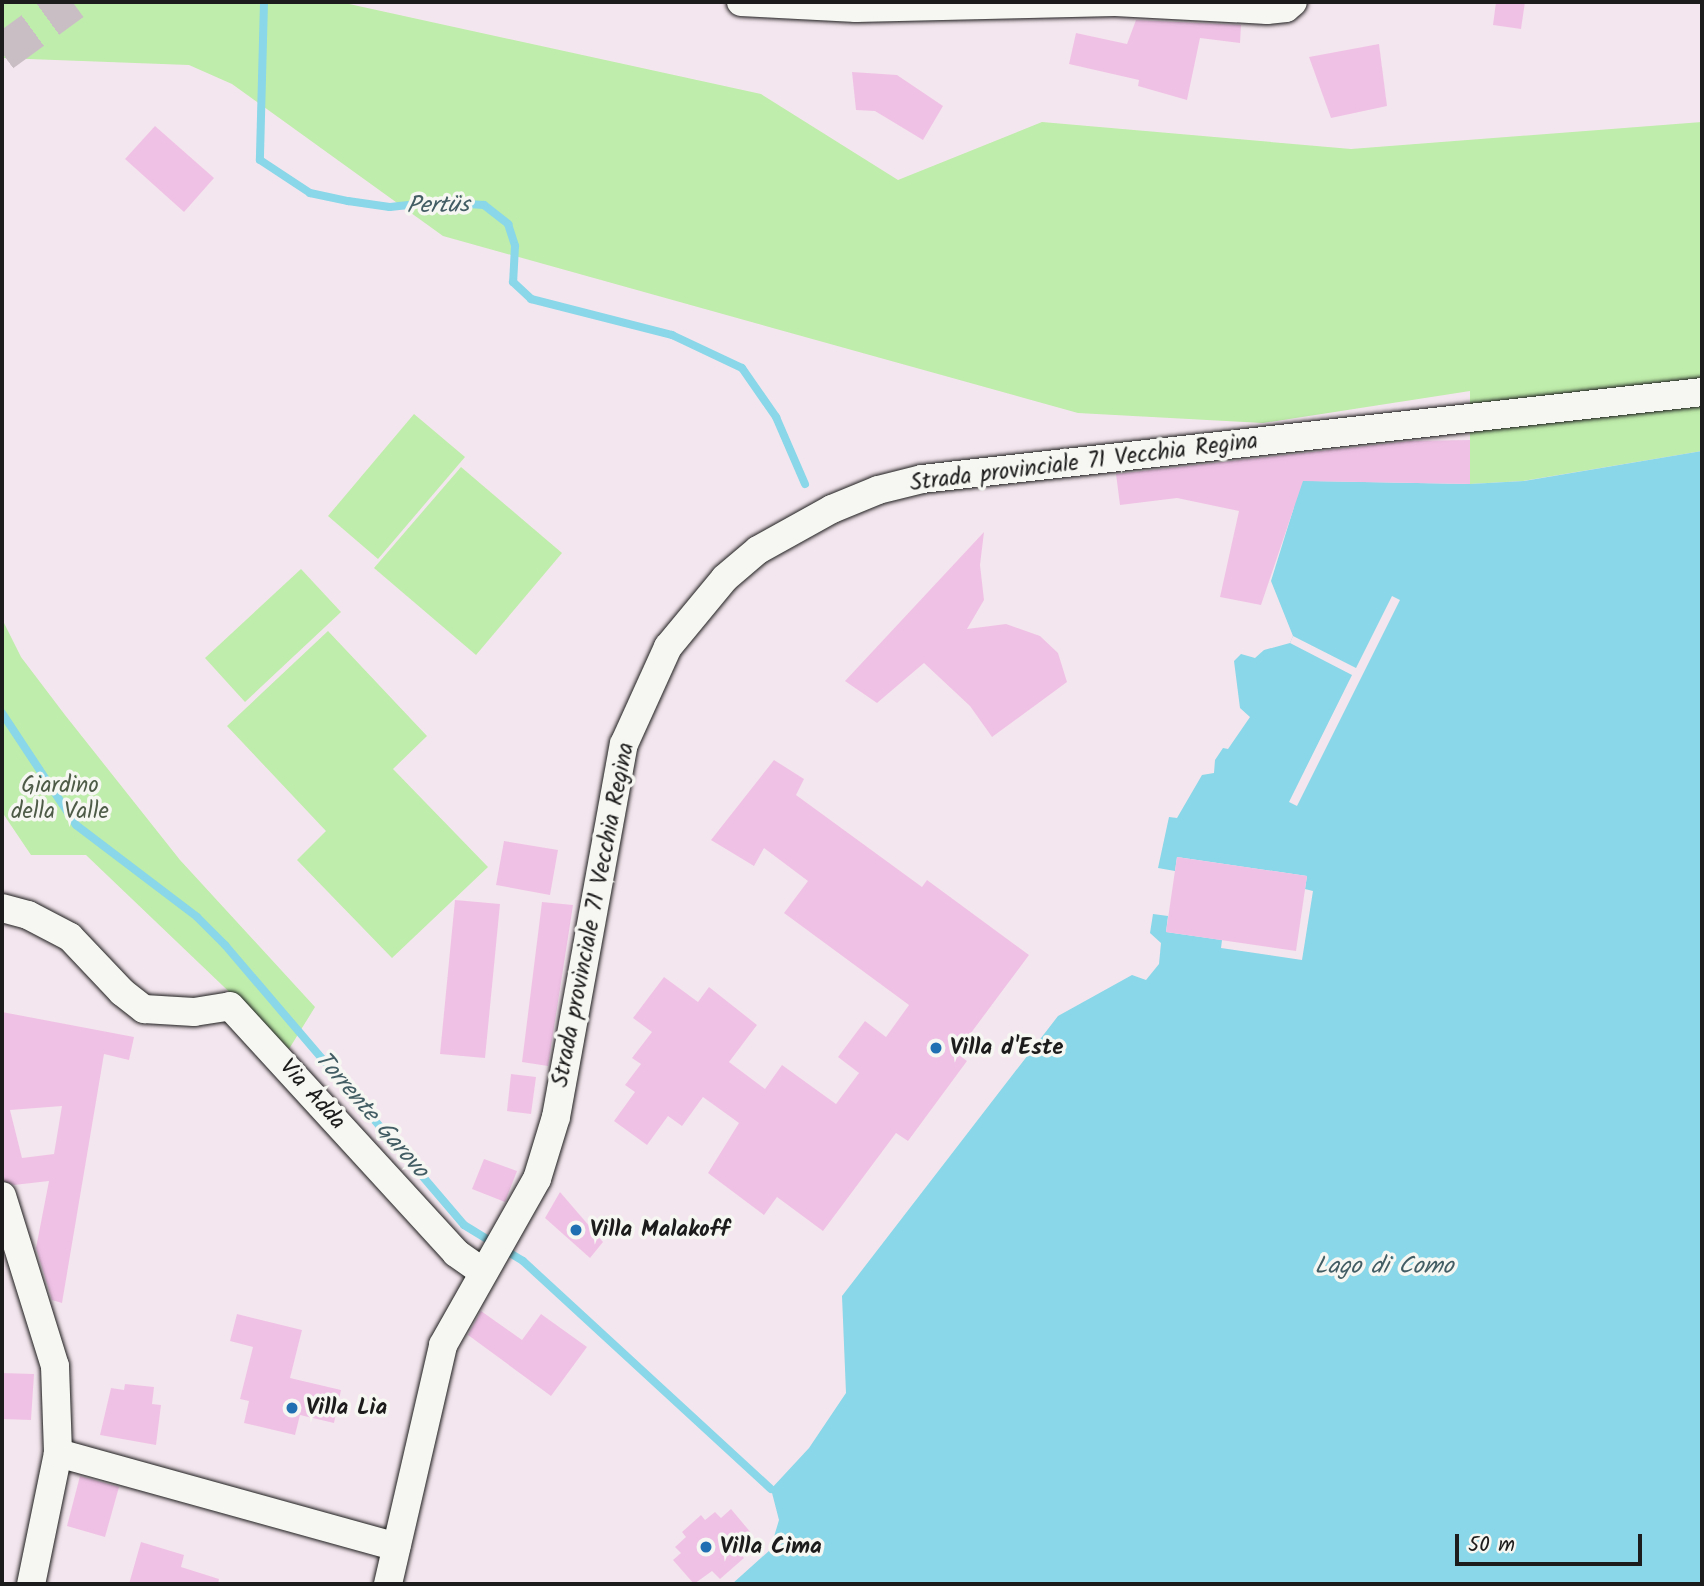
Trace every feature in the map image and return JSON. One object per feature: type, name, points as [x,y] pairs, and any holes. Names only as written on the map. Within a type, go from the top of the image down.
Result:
[{"type":"street","points":[[741,2],[856,8],[1115,2],[1267,10],[1286,8],[1293,2]]},
{"type":"street","name":"Strada provinciale 71 Vecchia Regina","points":[[388,1584],[440,1355],[537,1179],[556,1117],[624,744],[668,647],[725,578],[758,550],[832,509],[878,489],[922,479],[1702,392]]},
{"type":"street","name":"Via Adda","points":[[2,908],[28,915],[70,937],[122,992],[144,1009],[194,1013],[230,1006],[457,1253],[488,1266]]},
{"type":"street","points":[[2,1196],[55,1366],[58,1453],[31,1584]]},
{"type":"street","points":[[58,1453],[396,1547]]},
{"type":"green space","points":[[2,2],[340,2],[761,94],[898,180],[1042,122],[1351,149],[1702,122],[1702,451],[1523,481],[1470,484],[1470,391],[1263,423],[1078,413],[443,236],[232,84],[189,65],[2,58]]},
{"type":"green space","points":[[414,414],[465,457],[378,559],[328,516]]},
{"type":"green space","points":[[461,467],[562,553],[476,655],[374,568]]},
{"type":"green space","points":[[301,569],[341,612],[245,702],[205,658]]},
{"type":"green space","name":"Giardino della Valle","points":[[2,619],[21,657],[180,860],[315,1007],[289,1049],[86,855],[31,855],[2,812]]},
{"type":"green space","points":[[328,631],[427,736],[393,769],[488,867],[392,958],[297,860],[326,831],[227,726]]},
{"type":"water","name":"Lago di Como","points":[[1702,451],[1702,1584],[732,1584],[770,1550],[779,1520],[771,1489],[809,1448],[846,1393],[842,1296],[1058,1016],[1132,975],[1146,980],[1159,964],[1161,943],[1150,933],[1153,914],[1168,916],[1166,932],[1222,940],[1221,948],[1302,960],[1313,891],[1305,889],[1307,876],[1177,857],[1175,871],[1158,868],[1169,817],[1177,818],[1202,775],[1214,773],[1215,760],[1223,748],[1228,749],[1250,717],[1240,708],[1234,661],[1241,654],[1255,658],[1264,650],[1290,643],[1293,636],[1271,581],[1294,507],[1254,498],[1261,472],[1312,481],[1470,484],[1524,481]]},
{"type":"pier","points":[[1392,596],[1400,600],[1297,806],[1289,802],[1352,675],[1290,643],[1293,636],[1356,668]]},
{"type":"building","points":[[1496,2],[1525,2],[1521,29],[1493,25]]},
{"type":"building","points":[[1136,20],[1241,25],[1240,43],[1200,38],[1187,100],[1138,86],[1139,80],[1069,64],[1076,33],[1127,44]]},
{"type":"building","points":[[1379,44],[1387,106],[1331,118],[1309,57]]},
{"type":"building","points":[[852,72],[897,75],[943,106],[923,140],[875,111],[856,110]]},
{"type":"building","points":[[155,126],[214,178],[184,212],[125,159]]},
{"type":"building","points":[[1470,440],[1470,484],[1303,481],[1261,605],[1220,597],[1239,511],[1177,498],[1120,505],[1116,474],[1410,441]]},
{"type":"building","points":[[984,532],[980,565],[984,600],[967,629],[1006,624],[1040,636],[1058,653],[1067,682],[992,737],[970,706],[924,663],[877,703],[845,681]]},
{"type":"building","points":[[774,760],[804,779],[796,795],[922,887],[927,880],[1029,955],[956,1053],[967,1061],[908,1141],[896,1133],[823,1231],[777,1197],[764,1215],[708,1173],[739,1123],[703,1097],[682,1126],[668,1116],[647,1145],[614,1121],[635,1092],[625,1085],[641,1064],[632,1058],[652,1032],[633,1018],[664,977],[698,1002],[709,987],[757,1025],[729,1062],[765,1089],[782,1065],[836,1104],[859,1073],[838,1057],[865,1021],[886,1037],[909,1005],[784,913],[808,881],[764,848],[754,866],[711,840]]},
{"type":"building","points":[[504,841],[558,850],[550,895],[496,885]]},
{"type":"building","points":[[1177,857],[1307,876],[1296,951],[1166,932]]},
{"type":"building","points":[[455,900],[500,904],[485,1058],[440,1054]]},
{"type":"building","points":[[542,902],[573,905],[548,1066],[522,1062]]},
{"type":"building","points":[[2,1012],[134,1037],[129,1060],[104,1054],[62,1303],[52,1300],[36,1248],[49,1181],[14,1185],[2,1180]],"holes":[[[62,1106],[54,1154],[22,1158],[10,1110]]]},
{"type":"building","points":[[511,1074],[536,1077],[531,1114],[507,1111]]},
{"type":"building","points":[[484,1159],[517,1171],[505,1202],[472,1189]]},
{"type":"building","name":"Villa Malakoff","points":[[560,1192],[603,1242],[590,1258],[545,1218]]},
{"type":"building","points":[[481,1311],[522,1340],[541,1314],[587,1347],[551,1396],[468,1335]]},
{"type":"building","name":"Villa Lia","points":[[237,1314],[302,1330],[290,1378],[341,1390],[334,1423],[300,1415],[295,1435],[244,1423],[249,1401],[240,1399],[253,1347],[230,1341]]},
{"type":"building","points":[[2,1373],[34,1374],[31,1420],[2,1419]]},
{"type":"building","points":[[125,1384],[154,1387],[152,1404],[161,1405],[156,1445],[100,1435],[111,1388],[124,1390]]},
{"type":"building","points":[[80,1476],[119,1487],[105,1537],[67,1526]]},
{"type":"building","name":"Villa Cima","points":[[731,1509],[752,1534],[735,1548],[744,1558],[720,1579],[712,1571],[694,1584],[673,1560],[681,1553],[675,1547],[686,1537],[682,1532],[701,1515],[705,1520],[715,1512],[721,1518]]},
{"type":"building","points":[[141,1542],[184,1555],[181,1567],[219,1579],[218,1584],[129,1584]]},
{"type":"waterway","name":"Pertüs","points":[[264,2],[260,160],[310,193],[348,201],[390,207],[436,202],[484,205],[508,224],[515,246],[513,282],[531,299],[672,335],[742,368],[776,417],[805,484]]},
{"type":"waterway","name":"Torrente Garovo","points":[[2,713],[76,825],[197,917],[225,945],[464,1225],[523,1261],[771,1489]]},
{"type":"tunnel","points":[[2,53],[72,2]]},
{"type":"place","name":"Villa d'Este","points":[[936,1048]]},
{"type":"place","name":"Villa Malakoff","points":[[576,1230]]},
{"type":"place","name":"Villa Lia","points":[[292,1408]]},
{"type":"place","name":"Villa Cima","points":[[706,1547]]}]
